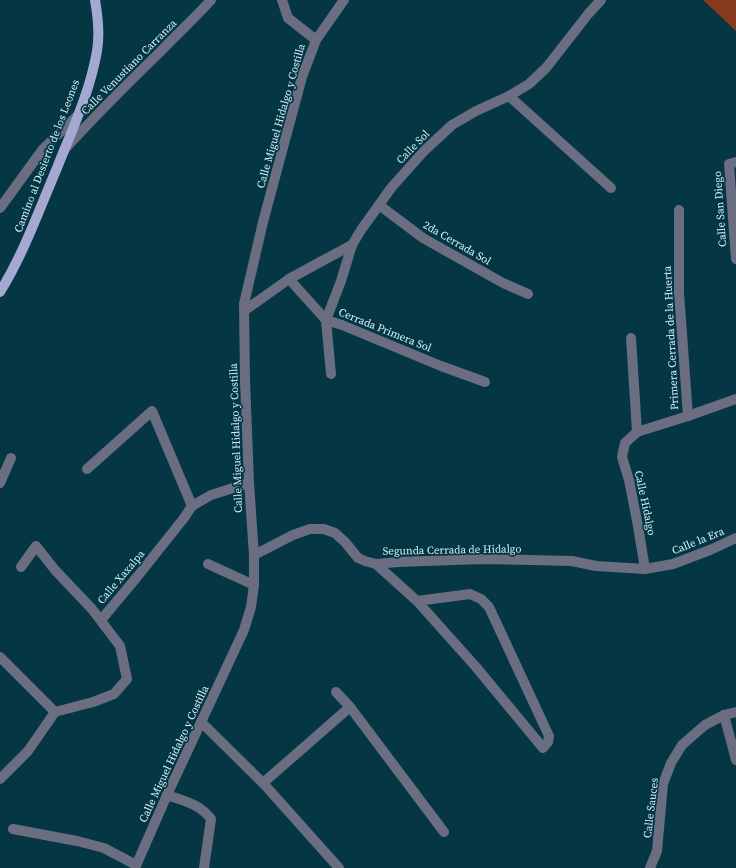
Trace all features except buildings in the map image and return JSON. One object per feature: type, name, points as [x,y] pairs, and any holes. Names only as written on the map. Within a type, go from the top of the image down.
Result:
[{"type":"main road","name":"Camino al Desierto de los Leones","points":[[0,292],[24,248],[88,88],[97,51],[99,28],[95,0]]},
{"type":"street","name":"Calle Venustiano Carranza","points":[[64,151],[169,42],[196,18],[211,0]]},
{"type":"street","points":[[282,0],[288,18],[316,40]]},
{"type":"street","name":"Calle Miguel Hidalgo y Costilla","points":[[136,866],[244,630],[251,607],[254,585],[254,555],[249,483],[244,304],[263,222],[302,77],[316,40],[344,0]]},
{"type":"street","name":"Calle Sol","points":[[326,320],[341,281],[352,245],[391,188],[424,150],[452,125],[529,84],[546,68],[601,0]]},
{"type":"street","points":[[509,96],[611,188]]},
{"type":"street","points":[[0,208],[43,149],[78,115]]},
{"type":"street","name":"Calle San Diego","points":[[736,162],[729,164],[736,259]]},
{"type":"street","name":"2da Cerrada Sol","points":[[379,205],[423,238],[503,283],[528,294]]},
{"type":"street","name":"Primera Cerrada de la Huerta","points":[[679,210],[679,293],[688,416]]},
{"type":"street","points":[[244,310],[289,279],[352,245]]},
{"type":"street","name":"Cerrada Primera Sol","points":[[289,279],[326,320],[485,382]]},
{"type":"street","points":[[326,320],[331,374]]},
{"type":"street","points":[[631,338],[637,432],[736,400]]},
{"type":"street","points":[[86,469],[152,411],[192,506]]},
{"type":"street","name":"Calle Hidalgo","points":[[637,432],[625,443],[622,457],[638,526],[645,569]]},
{"type":"street","points":[[0,483],[11,458]]},
{"type":"street","name":"Calle Xaxalpa","points":[[55,712],[93,702],[114,694],[127,679],[120,646],[100,620],[138,577],[192,506],[211,496],[249,483]]},
{"type":"street","name":"Segunda Cerrada de Hidalgo","points":[[254,555],[293,535],[310,529],[324,529],[335,534],[345,542],[358,558],[376,564],[482,559],[572,561],[596,566],[645,569]]},
{"type":"street","name":"Calle la Era","points":[[645,569],[673,564],[736,538]]},
{"type":"street","points":[[21,567],[36,546],[55,570],[92,609],[100,620]]},
{"type":"street","points":[[208,564],[254,585]]},
{"type":"street","points":[[376,564],[417,601],[476,667],[543,748],[548,742],[549,736],[489,607],[481,598],[470,594],[417,601]]},
{"type":"street","points":[[0,657],[55,712],[28,751],[0,779]]},
{"type":"street","points":[[336,692],[350,708],[444,832]]},
{"type":"street","points":[[263,783],[350,708]]},
{"type":"street","name":"Calle Sauces","points":[[650,868],[658,851],[663,784],[671,763],[682,745],[705,725],[724,715],[736,712]]},
{"type":"street","points":[[724,715],[736,760]]},
{"type":"street","points":[[201,722],[263,783],[339,868]]},
{"type":"street","points":[[167,796],[193,804],[206,812],[211,819],[204,868]]},
{"type":"street","points":[[14,829],[77,841],[104,848],[136,866]]},
{"type":"shaded area","points":[[703,0],[736,0],[736,31]]}]
